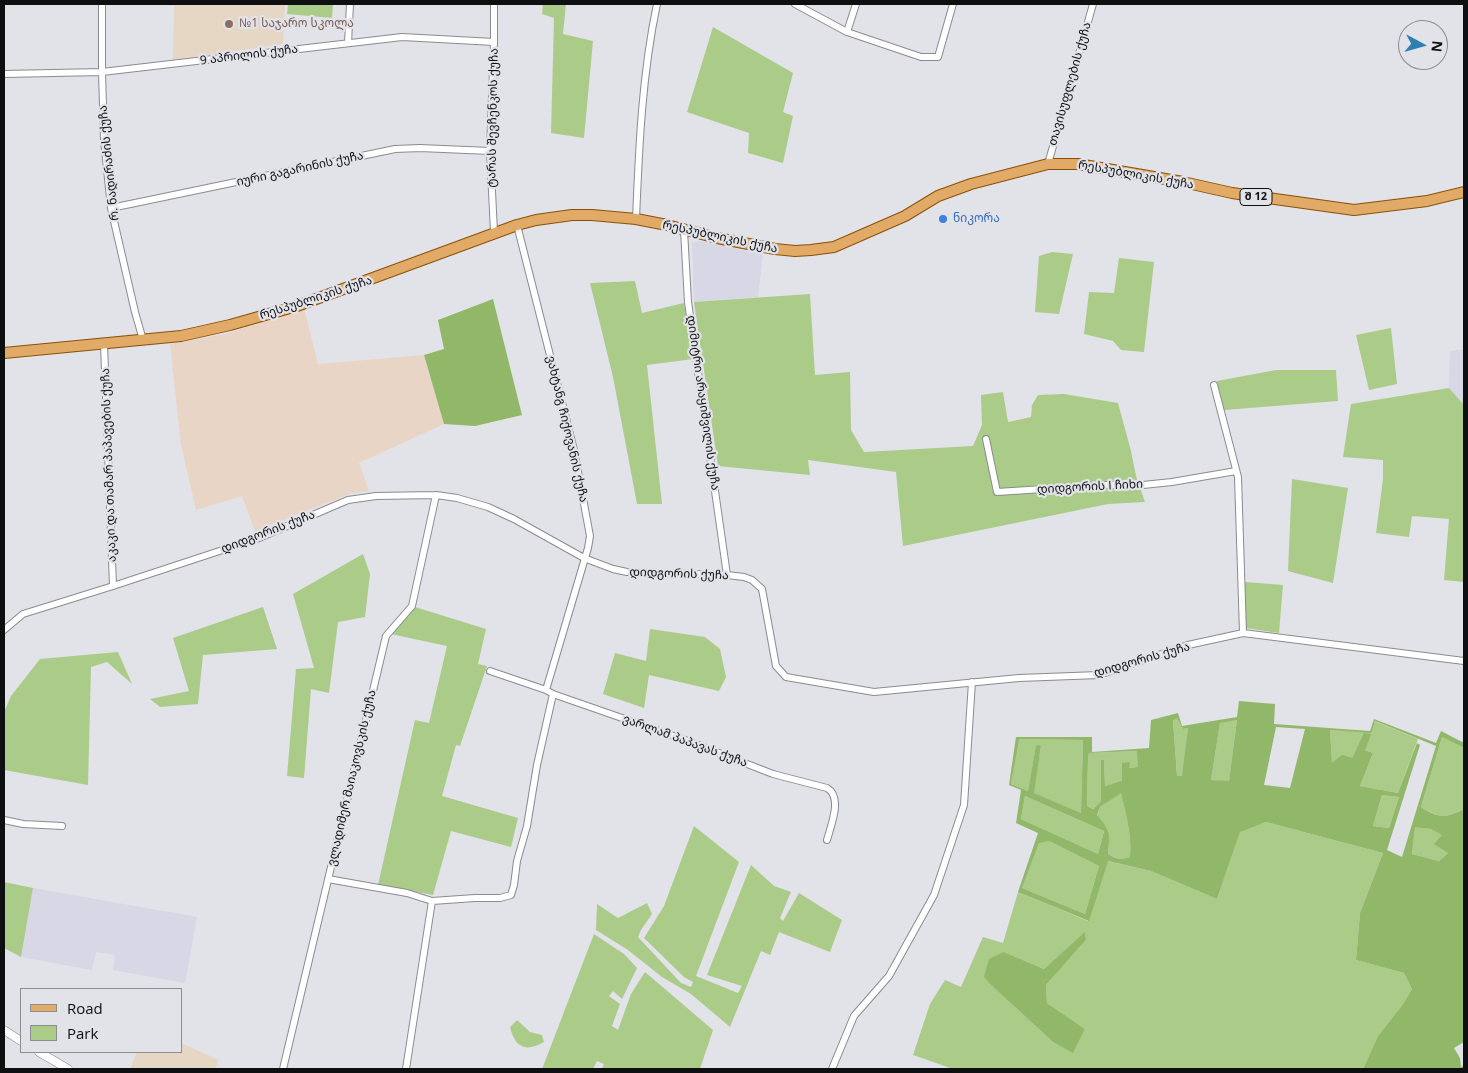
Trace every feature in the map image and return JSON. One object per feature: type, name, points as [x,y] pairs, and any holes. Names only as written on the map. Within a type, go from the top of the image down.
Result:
[{"type":"main road","name":"რესპუბლიკის ქუჩა","points":[[4,353],[181,336],[297,306],[494,232],[536,220],[572,216],[592,215],[636,219],[775,250],[795,251],[834,247],[905,216],[938,196],[971,184],[1048,164],[1078,164],[1183,182],[1232,194],[1354,210],[1427,201],[1464,192]]},
{"type":"street","name":"რ. ნადირაძის ქუჩა","points":[[102,4],[104,140],[112,208],[143,340]]},
{"type":"street","points":[[348,44],[350,4]]},
{"type":"street","name":"ტარას შევჩენკოს ქუჩა","points":[[494,4],[490,151],[494,232]]},
{"type":"street","points":[[636,219],[641,114],[649,42],[657,4]]},
{"type":"street","points":[[795,4],[847,32],[921,57],[938,57],[953,4]]},
{"type":"street","points":[[847,32],[856,4]]},
{"type":"street","name":"თავისუფლების ქუჩა","points":[[1048,164],[1093,4]]},
{"type":"street","name":"9 აპრილის ქუჩა","points":[[4,74],[102,72],[402,37],[494,42]]},
{"type":"street","name":"იური გაგარინის ქუჩა","points":[[112,208],[395,149],[420,148],[490,151]]},
{"type":"street","name":"ვახტანგ ჩიქოვანის ქუჩა","points":[[517,225],[574,450],[590,536],[546,690]]},
{"type":"street","name":"დიმიტრი არაყიშვილის ქუჩა","points":[[684,230],[688,302],[727,575]]},
{"type":"street","name":"აკაკი და თამარ პაპავების ქუჩა","points":[[104,344],[114,586]]},
{"type":"street","points":[[1214,384],[1238,477],[1243,633]]},
{"type":"street","name":"დიდგორის I ჩიხი","points":[[986,439],[997,492],[1143,485],[1236,471]]},
{"type":"street","name":"დიდგორის ქუჩა","points":[[4,630],[23,614],[259,538],[348,500],[376,496],[436,496],[457,498],[488,507],[514,519],[584,558],[612,569],[627,572],[727,575],[752,580],[762,589],[776,666],[786,677],[874,692],[1019,678],[1099,675],[1188,645],[1243,633],[1464,661]]},
{"type":"street","name":"ვლადიმერ მაიაკოვსკის ქუჩა","points":[[283,1069],[386,636],[412,606],[436,496]]},
{"type":"street","name":"ვარლამ პაპავას ქუჩა","points":[[490,671],[688,741],[773,774],[827,788],[832,791],[836,798],[827,840]]},
{"type":"street","points":[[832,1069],[854,1016],[889,976],[934,895],[964,805],[972,682]]},
{"type":"street","points":[[328,879],[407,893],[432,901],[500,898],[511,895],[527,826],[536,765],[553,694]]},
{"type":"street","points":[[4,820],[23,824],[62,826]]},
{"type":"street","points":[[406,1069],[432,901]]},
{"type":"street","points":[[4,1030],[20,1040]]},
{"type":"street","points":[[41,1053],[68,1069]]},
{"type":"shaded area","name":"№1 საჯარო სკოლა","points":[[174,4],[285,4],[283,44],[173,60]]},
{"type":"shaded area","points":[[700,241],[763,254],[758,297],[694,302],[692,243]]},
{"type":"shaded area","points":[[304,308],[318,364],[424,355],[444,424],[359,463],[369,491],[352,493],[255,531],[242,496],[196,510],[181,445],[170,344],[225,334]]},
{"type":"shaded area","points":[[1464,349],[1464,405],[1449,388],[1450,351]]},
{"type":"shaded area","points":[[33,888],[197,917],[185,983],[113,970],[115,955],[96,952],[92,970],[21,957]]},
{"type":"shaded area","points":[[182,1043],[219,1060],[215,1069],[130,1069],[137,1053],[182,1053]]},
{"type":"green space","points":[[288,4],[333,4],[332,18],[287,14]]},
{"type":"green space","points":[[543,4],[566,4],[563,34],[593,41],[584,138],[551,133],[554,18],[542,14]]},
{"type":"green space","points":[[713,27],[793,73],[783,112],[793,116],[783,163],[748,153],[749,133],[687,112]]},
{"type":"green space","points":[[1052,252],[1073,254],[1059,314],[1035,312],[1039,256]]},
{"type":"green space","points":[[1119,258],[1154,262],[1144,352],[1121,350],[1113,341],[1084,334],[1089,292],[1114,293]]},
{"type":"green space","points":[[635,281],[642,313],[684,303],[693,359],[647,365],[662,504],[637,504],[613,377],[590,283]]},
{"type":"green space","points":[[810,294],[815,375],[850,372],[851,430],[864,452],[973,446],[982,425],[981,395],[1003,392],[1008,422],[1031,417],[1032,405],[1038,395],[1064,394],[1118,403],[1136,476],[1145,502],[1108,504],[903,546],[896,472],[808,460],[810,475],[718,466],[694,302]]},
{"type":"green space","points":[[493,299],[522,415],[475,426],[444,424],[424,355],[444,349],[438,320]]},
{"type":"green space","points":[[1391,328],[1397,384],[1369,390],[1356,335]]},
{"type":"green space","points":[[1276,370],[1336,370],[1338,401],[1224,410],[1217,381]]},
{"type":"green space","points":[[1449,388],[1464,405],[1464,582],[1444,580],[1449,519],[1412,516],[1409,537],[1376,533],[1383,479],[1383,460],[1343,457],[1351,404]]},
{"type":"green space","points":[[1292,479],[1348,488],[1333,583],[1288,571]]},
{"type":"green space","points":[[363,554],[370,574],[365,617],[338,622],[329,693],[311,689],[304,778],[287,776],[296,669],[314,668],[293,594]]},
{"type":"green space","points":[[1245,582],[1283,585],[1279,633],[1245,628]]},
{"type":"green space","points":[[263,607],[277,649],[203,655],[198,704],[160,707],[150,699],[189,691],[173,638]]},
{"type":"green space","points":[[415,607],[486,629],[478,664],[487,666],[460,746],[456,745],[442,796],[518,818],[511,847],[451,831],[433,895],[378,885],[415,720],[429,723],[447,646],[391,634]]},
{"type":"green space","points":[[650,629],[705,637],[720,649],[726,677],[719,691],[649,675],[644,708],[603,694],[615,653],[646,661]]},
{"type":"green space","points":[[118,652],[132,684],[107,662],[91,667],[88,785],[4,770],[4,712],[11,696],[40,659]]},
{"type":"green space","points":[[1239,701],[1275,704],[1274,724],[1370,731],[1374,719],[1436,743],[1441,731],[1464,743],[1464,748],[1442,737],[1421,807],[1433,814],[1442,816],[1464,809],[1464,1042],[1454,1048],[1460,1058],[1461,1067],[1464,1065],[1464,1069],[1363,1069],[1378,1036],[1412,989],[1404,973],[1356,960],[1360,913],[1383,853],[1266,822],[1240,832],[1217,899],[1151,871],[1108,861],[1089,921],[1018,892],[1038,833],[1016,823],[1021,790],[1009,785],[1016,737],[1092,737],[1092,752],[1149,748],[1151,720],[1178,713],[1182,726],[1237,717]],"holes":[[[1177,718],[1183,729],[1188,728],[1182,776],[1177,776],[1173,720]],[[1237,720],[1229,781],[1211,780],[1220,723]],[[1375,721],[1436,746],[1402,857],[1387,850],[1420,745],[1417,743],[1398,793],[1360,786],[1373,753],[1365,750],[1371,734],[1364,733],[1352,758],[1342,755],[1332,763],[1330,730],[1371,733]],[[1276,727],[1305,729],[1290,788],[1264,785]],[[1019,739],[1083,740],[1081,813],[1034,793],[1041,746],[1036,745],[1028,791],[1011,784]],[[1137,751],[1138,767],[1129,768],[1130,762],[1122,763],[1122,781],[1105,786],[1104,760],[1101,760],[1101,801],[1093,809],[1087,806],[1089,753]],[[1121,793],[1127,817],[1130,857],[1118,859],[1108,854],[1108,833],[1097,815],[1100,807]],[[1382,795],[1399,797],[1389,828],[1373,826]],[[1025,796],[1104,831],[1098,854],[1021,819]],[[1415,827],[1431,829],[1442,835],[1434,844],[1448,853],[1439,861],[1412,854]],[[1049,841],[1099,866],[1085,914],[1022,888],[1039,843]]]},
{"type":"green space","points":[[1177,717],[1183,729],[1188,728],[1183,776],[1177,776],[1173,719]]},
{"type":"green space","points":[[1237,720],[1229,782],[1211,780],[1220,722]]},
{"type":"green space","points":[[1374,721],[1418,739],[1398,793],[1360,786],[1373,753],[1365,750],[1364,734],[1352,758],[1332,764],[1330,730],[1370,732]]},
{"type":"green space","points":[[1442,737],[1464,748],[1464,809],[1442,816],[1421,807]]},
{"type":"green space","points":[[1018,739],[1083,740],[1081,813],[1033,793],[1041,747],[1036,746],[1028,791],[1011,784]]},
{"type":"green space","points":[[1138,751],[1138,767],[1129,768],[1122,782],[1105,786],[1104,760],[1102,760],[1101,801],[1093,809],[1087,806],[1089,753]]},
{"type":"green space","points":[[1121,792],[1128,824],[1130,857],[1121,859],[1108,854],[1109,839],[1097,816],[1100,807]]},
{"type":"green space","points":[[1382,795],[1399,797],[1389,828],[1373,826]]},
{"type":"green space","points":[[1025,796],[1104,831],[1098,854],[1021,819]]},
{"type":"green space","points":[[1266,822],[1383,853],[1360,913],[1356,960],[1404,973],[1412,989],[1378,1036],[1363,1069],[953,1069],[913,1055],[930,1004],[945,980],[961,987],[983,937],[1003,943],[1018,892],[1088,921],[1107,861],[1151,871],[1217,899],[1240,831]],"holes":[[[1085,933],[1086,940],[1046,985],[1047,1003],[1085,1029],[1073,1052],[1053,1042],[992,986],[1004,952],[1044,969]]]},
{"type":"green space","points":[[694,826],[739,862],[696,976],[738,993],[742,986],[707,975],[751,865],[774,886],[791,892],[780,918],[783,921],[799,893],[842,920],[830,952],[779,932],[770,955],[761,951],[730,1027],[691,994],[662,977],[628,950],[596,930],[597,904],[618,918],[647,903],[652,914],[638,937],[681,983],[691,987],[693,982],[684,977],[644,938],[664,906]]},
{"type":"green space","points":[[1415,826],[1431,829],[1443,835],[1448,853],[1439,861],[1412,854]]},
{"type":"green space","points":[[1049,841],[1099,866],[1085,914],[1022,888],[1039,842]]},
{"type":"green space","points":[[4,882],[33,888],[21,957],[4,948]]},
{"type":"green space","points":[[1085,932],[1086,940],[1046,985],[1047,1003],[1085,1029],[1073,1053],[1053,1042],[984,977],[989,959],[1004,952],[1044,969]]},
{"type":"green space","points":[[594,934],[624,954],[637,968],[622,999],[613,991],[609,996],[620,1004],[612,1026],[618,1030],[631,994],[645,972],[713,1030],[700,1069],[602,1069],[604,1064],[597,1061],[593,1069],[542,1069]]},
{"type":"green space","points":[[517,1020],[530,1032],[542,1035],[544,1042],[531,1047],[522,1046],[518,1043],[510,1027]]},
{"type":"place","name":"№1 საჯარო სკოლა","points":[[229,24]]},
{"type":"place","name":"ნიკორა","points":[[943,219]]}]
